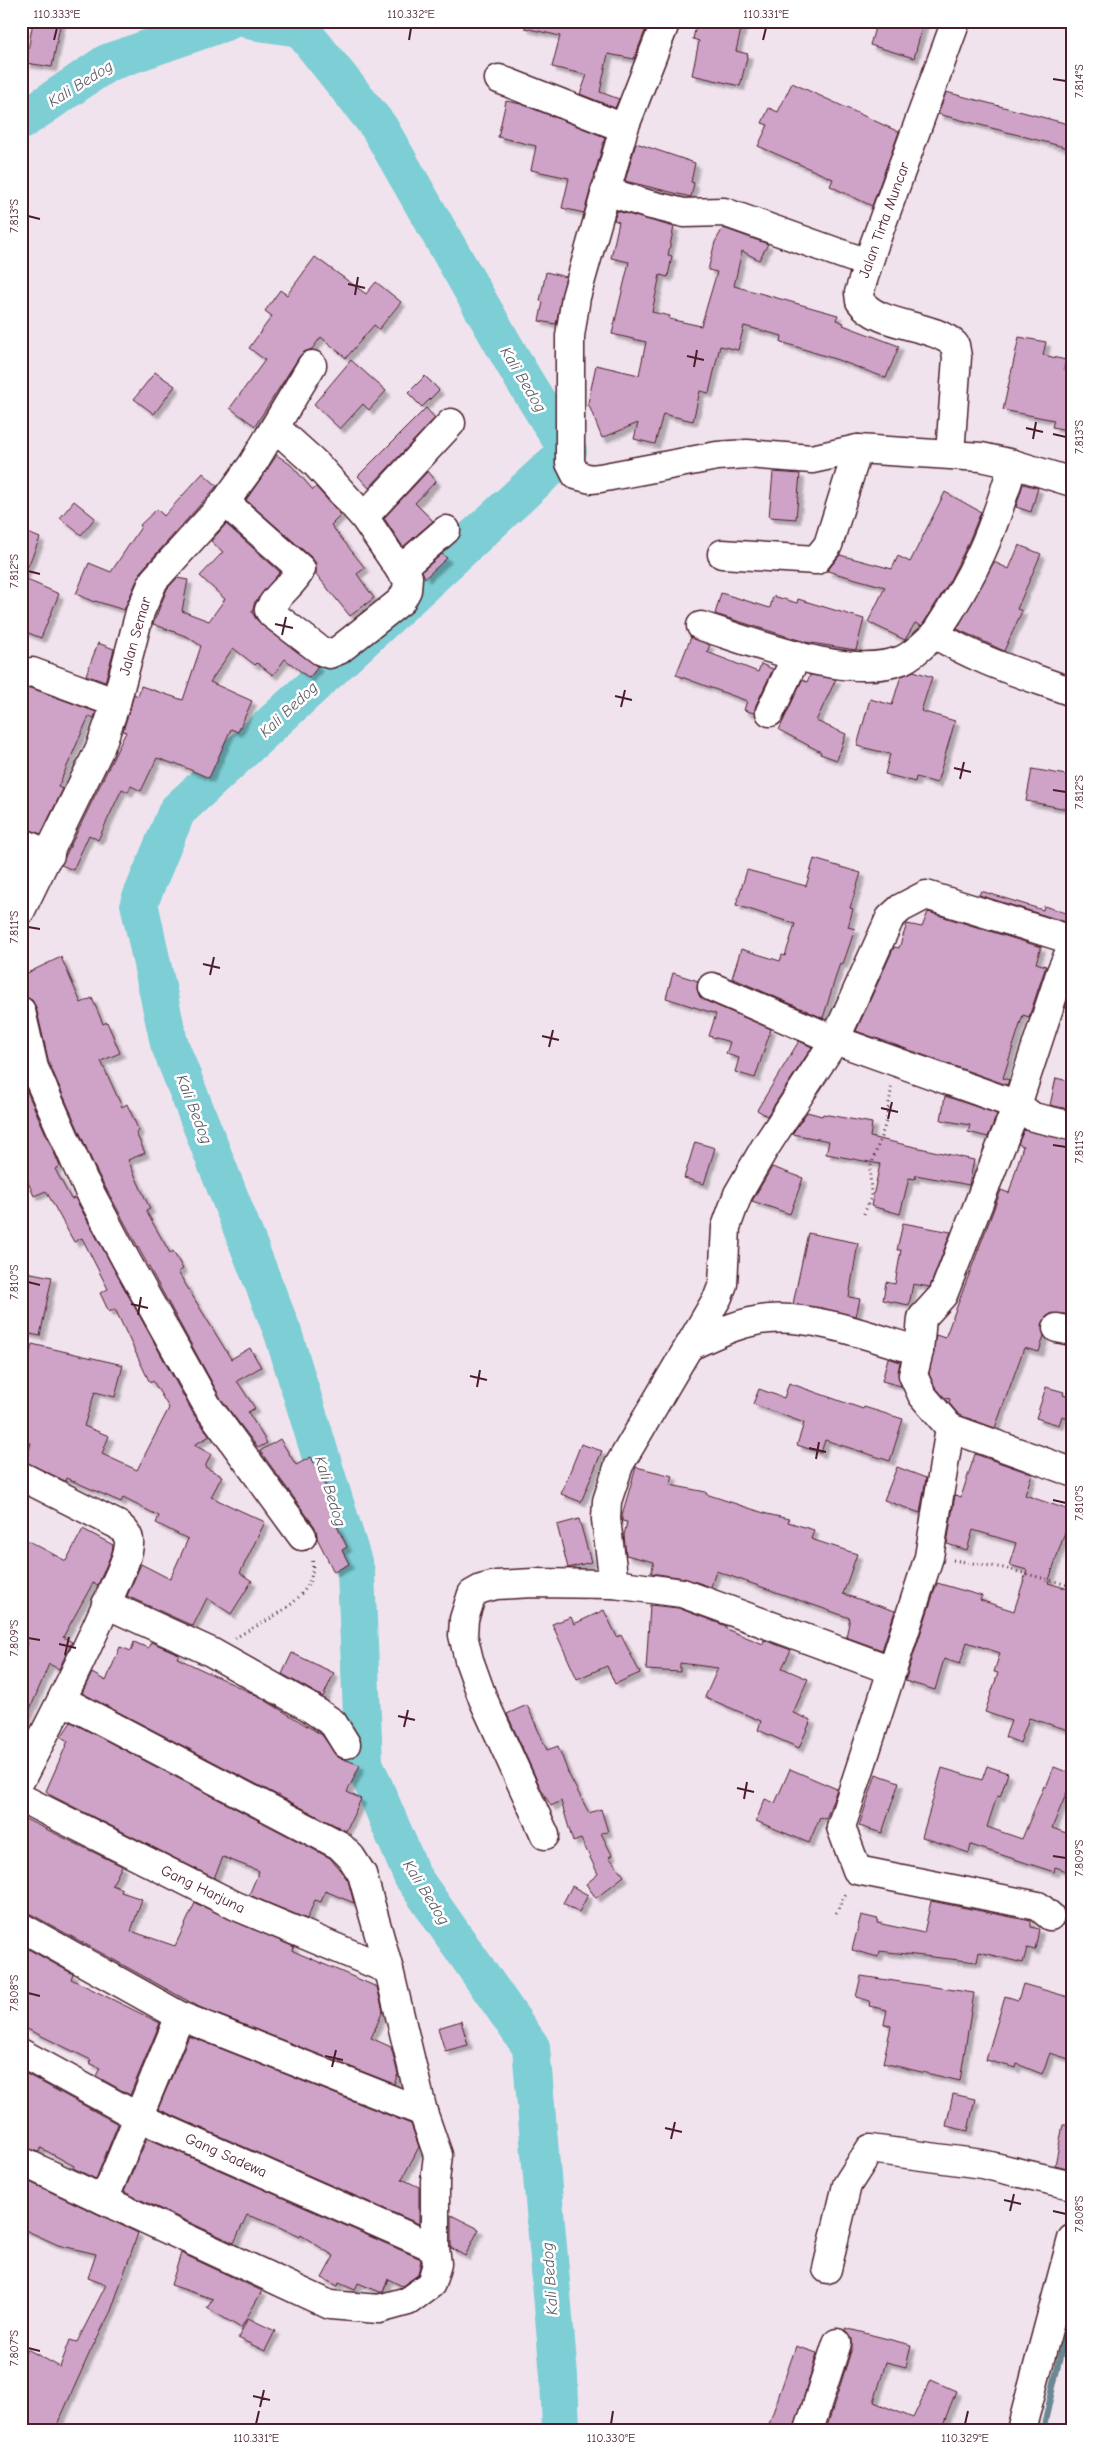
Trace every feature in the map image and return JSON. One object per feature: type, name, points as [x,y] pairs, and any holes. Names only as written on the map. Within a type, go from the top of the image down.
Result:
[{"type":"street","points":[[666,21],[624,128],[576,297],[570,336],[570,463],[576,475],[591,479],[600,478],[717,456],[747,454],[812,459],[858,449],[950,454],[1013,464],[1072,482]]},
{"type":"street","name":"Jalan Tirta Muncar","points":[[950,454],[956,357],[955,345],[944,338],[883,316],[864,306],[859,293],[867,263],[956,21]]},
{"type":"street","points":[[499,79],[624,128]]},
{"type":"street","points":[[606,191],[646,204],[684,213],[724,212],[867,263]]},
{"type":"street","name":"Jalan Semar","points":[[21,910],[50,855],[100,748],[116,703],[140,612],[154,580],[225,502],[276,428],[312,365]]},
{"type":"street","points":[[364,517],[451,423]]},
{"type":"street","points":[[225,502],[301,569],[297,578],[274,599],[269,610],[320,651],[329,654],[339,650],[401,601],[407,590],[408,577],[400,570],[364,517],[316,464],[276,428]]},
{"type":"street","points":[[722,554],[816,560],[828,545],[858,449]]},
{"type":"street","points":[[701,626],[797,655],[850,666],[887,664],[903,659],[917,651],[936,634],[970,580],[996,520],[1013,464]]},
{"type":"street","points":[[400,570],[446,530]]},
{"type":"street","points":[[936,634],[953,645],[982,658],[1072,692]]},
{"type":"street","points":[[770,712],[797,655]]},
{"type":"street","points":[[21,674],[32,672],[116,703]]},
{"type":"street","points":[[21,842],[50,855]]},
{"type":"street","points":[[614,1584],[606,1519],[611,1486],[627,1449],[718,1297],[723,1284],[726,1227],[738,1194],[764,1149],[836,1040],[890,918],[901,908],[926,895],[1072,940]]},
{"type":"street","points":[[1072,946],[1060,974],[1018,1105],[943,1295],[922,1318],[913,1375],[922,1395],[950,1428],[1072,1472]]},
{"type":"street","points":[[712,988],[836,1040],[1018,1105],[1033,1117],[1072,1126]]},
{"type":"street","points":[[21,1011],[34,1068],[72,1154],[122,1251],[208,1407],[302,1536]]},
{"type":"street","points":[[690,1346],[743,1324],[768,1318],[788,1319],[839,1329],[918,1351]]},
{"type":"street","points":[[950,1428],[929,1557],[841,1828],[857,1870],[1028,1903],[1038,1906],[1050,1916]]},
{"type":"street","points":[[21,1476],[118,1525],[126,1533],[130,1541],[128,1552],[106,1604],[62,1700],[21,1779]]},
{"type":"street","points":[[545,1835],[483,1699],[463,1635],[466,1605],[472,1594],[481,1588],[496,1585],[614,1584],[682,1593],[891,1670]]},
{"type":"street","points":[[106,1604],[211,1652],[325,1716],[333,1724],[346,1744]]},
{"type":"street","points":[[21,2160],[330,2305],[379,2309],[408,2301],[431,2284],[437,2264],[435,2248],[438,2154],[423,2112],[389,1970],[362,1874],[351,1857],[339,1845],[62,1700]]},
{"type":"street","name":"Gang Harjuna","points":[[21,1798],[236,1906],[389,1970]]},
{"type":"street","points":[[21,1927],[180,2016],[423,2112]]},
{"type":"street","points":[[104,2200],[140,2118],[180,2016]]},
{"type":"street","name":"Gang Sadewa","points":[[21,2053],[140,2118],[435,2248]]},
{"type":"street","points":[[827,2269],[846,2185],[870,2149],[982,2164],[1072,2185]]},
{"type":"street","points":[[1021,2430],[1072,2239]]},
{"type":"street","points":[[809,2430],[837,2343]]},
{"type":"path","points":[[864,1214],[871,1197],[870,1169],[886,1122],[896,1062]]},
{"type":"path","points":[[211,1652],[281,1611],[304,1594],[310,1583],[314,1564],[311,1553],[302,1536]]},
{"type":"path","points":[[929,1557],[1004,1568],[1072,1586]]},
{"type":"building","points":[[33,21],[61,21],[52,67],[26,63]]},
{"type":"building","points":[[526,21],[602,21],[619,25],[620,21],[649,21],[634,59],[608,54],[600,92],[619,99],[615,108],[580,94],[587,75],[552,67],[560,36],[525,28]]},
{"type":"building","points":[[697,21],[743,21],[736,51],[748,54],[740,86],[692,75],[699,41],[693,39]]},
{"type":"building","points":[[877,21],[924,21],[914,58],[870,45]]},
{"type":"building","points":[[792,83],[899,132],[872,206],[830,186],[833,179],[758,146],[768,125],[762,123],[769,108],[778,112]]},
{"type":"building","points":[[946,92],[1072,125],[1072,149],[938,114]]},
{"type":"building","points":[[506,101],[521,104],[605,137],[584,213],[562,208],[569,178],[531,170],[536,146],[498,137]]},
{"type":"building","points":[[636,143],[695,163],[691,182],[694,183],[691,197],[625,181]]},
{"type":"building","points":[[617,211],[674,227],[668,255],[672,256],[668,277],[660,275],[652,312],[670,316],[669,319],[701,326],[717,272],[708,270],[715,242],[723,228],[768,244],[759,260],[742,251],[734,286],[838,315],[836,320],[844,323],[843,325],[899,346],[886,378],[781,342],[782,336],[744,326],[738,350],[720,346],[709,393],[700,391],[693,421],[663,414],[655,444],[634,439],[638,423],[602,438],[588,403],[596,365],[639,375],[646,342],[612,334],[629,262],[611,258],[619,222],[614,220]]},
{"type":"building","points":[[315,257],[366,294],[376,282],[401,302],[379,329],[374,325],[346,358],[321,337],[312,349],[304,352],[299,357],[255,426],[230,408],[265,360],[249,348],[272,316],[265,311],[280,290],[287,295]]},
{"type":"building","points":[[546,272],[566,277],[556,324],[539,321],[543,302],[540,301]]},
{"type":"building","points":[[1019,337],[1046,342],[1043,355],[1066,360],[1064,369],[1072,370],[1072,431],[1052,427],[1054,420],[1003,410]]},
{"type":"building","points":[[351,360],[386,391],[369,410],[363,404],[340,429],[314,404]]},
{"type":"building","points":[[155,372],[175,386],[154,414],[134,399]]},
{"type":"building","points":[[425,376],[439,390],[422,407],[408,393]]},
{"type":"building","points":[[426,408],[435,418],[369,488],[358,476]]},
{"type":"building","points":[[277,455],[291,465],[313,490],[316,487],[341,515],[331,525],[365,568],[357,574],[374,598],[350,616],[316,574],[316,563],[311,557],[246,500]]},
{"type":"building","points":[[428,471],[436,481],[415,503],[433,521],[403,547],[384,518]]},
{"type":"building","points":[[773,472],[800,474],[796,519],[769,517]]},
{"type":"building","points":[[203,473],[217,486],[141,571],[124,610],[94,602],[76,594],[89,563],[111,572],[141,527],[140,525],[157,509],[164,516]]},
{"type":"building","points":[[1023,484],[1038,488],[1031,512],[1016,507]]},
{"type":"building","points":[[945,492],[981,512],[948,584],[923,624],[921,626],[915,623],[905,640],[868,622],[885,587],[827,571],[840,555],[892,569],[898,556],[910,562]]},
{"type":"building","points":[[74,501],[95,518],[81,535],[60,518]]},
{"type":"building","points":[[226,524],[280,572],[255,602],[252,612],[256,619],[318,667],[309,678],[285,659],[273,675],[257,663],[255,665],[233,648],[210,682],[252,701],[238,732],[231,729],[209,778],[175,763],[157,758],[141,791],[131,786],[128,792],[122,789],[98,840],[89,835],[73,870],[61,865],[126,732],[123,731],[134,694],[138,696],[141,686],[183,700],[201,646],[188,637],[153,624],[167,589],[177,578],[188,580],[182,611],[209,621],[225,599],[200,576],[223,552],[211,541]]},
{"type":"building","points":[[21,530],[40,538],[23,578],[59,594],[41,638],[21,630]]},
{"type":"building","points":[[1019,545],[1041,554],[1017,609],[1022,611],[1004,651],[957,629],[994,562],[1009,569]]},
{"type":"building","points":[[442,554],[447,558],[425,578],[422,571]]},
{"type":"building","points":[[721,593],[770,608],[773,596],[797,603],[798,599],[864,619],[856,650],[805,642],[715,614]]},
{"type":"building","points":[[691,637],[710,645],[707,652],[758,672],[761,664],[773,669],[754,713],[744,710],[747,701],[676,675]]},
{"type":"building","points":[[98,643],[114,649],[105,682],[86,675]]},
{"type":"building","points":[[914,671],[932,677],[921,711],[955,721],[937,783],[916,777],[915,782],[885,774],[890,754],[857,746],[870,699],[892,705],[901,676]]},
{"type":"building","points":[[810,675],[836,679],[816,721],[846,734],[837,760],[820,754],[821,752],[779,730],[802,680],[807,682]]},
{"type":"building","points":[[31,688],[96,712],[94,718],[89,716],[58,787],[63,789],[41,834],[21,827],[21,689]]},
{"type":"building","points":[[1032,769],[1072,776],[1072,810],[1026,801]]},
{"type":"building","points":[[814,859],[861,873],[850,908],[853,909],[848,927],[855,929],[843,964],[840,963],[823,1018],[732,978],[741,949],[780,961],[782,955],[785,956],[795,924],[736,905],[747,870],[806,886]]},
{"type":"building","points":[[981,891],[1043,910],[1044,906],[1072,915],[1072,924],[979,895]]},
{"type":"building","points":[[928,912],[1041,947],[1036,963],[1046,966],[1029,1017],[1023,1015],[1003,1078],[1009,1080],[1007,1085],[856,1031],[894,947],[899,948],[907,924],[922,927]]},
{"type":"building","points":[[61,957],[81,1003],[92,998],[103,1024],[107,1022],[120,1053],[101,1061],[122,1107],[127,1104],[139,1131],[136,1133],[145,1153],[128,1160],[150,1209],[146,1211],[170,1253],[173,1251],[183,1269],[178,1272],[231,1359],[250,1348],[261,1367],[237,1381],[255,1408],[248,1412],[267,1443],[258,1448],[221,1399],[97,1172],[49,1063],[36,1007],[32,1000],[21,996],[21,976]]},
{"type":"building","points":[[673,973],[698,981],[697,989],[700,997],[706,1001],[771,1029],[755,1078],[735,1072],[739,1058],[726,1054],[730,1042],[709,1036],[716,1014],[666,998]]},
{"type":"building","points":[[1072,989],[1072,1010],[1065,1008]]},
{"type":"building","points":[[799,1041],[812,1047],[767,1116],[757,1110]]},
{"type":"building","points":[[21,1078],[60,1166],[55,1169],[71,1199],[75,1198],[194,1415],[210,1436],[194,1445],[211,1454],[205,1467],[222,1476],[211,1497],[265,1522],[240,1573],[252,1581],[231,1614],[207,1598],[193,1626],[127,1596],[141,1564],[170,1579],[188,1539],[156,1523],[159,1516],[123,1498],[121,1502],[66,1478],[65,1481],[26,1462],[31,1443],[21,1441],[21,1394],[32,1344],[123,1365],[115,1397],[95,1392],[84,1426],[109,1436],[102,1454],[137,1470],[169,1408],[153,1381],[150,1383],[115,1309],[109,1312],[100,1293],[108,1289],[82,1238],[74,1242],[46,1191],[34,1196],[21,1166]]},
{"type":"building","points":[[1056,1078],[1072,1082],[1072,1110],[1050,1105]]},
{"type":"building","points":[[945,1096],[997,1114],[988,1137],[968,1132],[970,1125],[941,1120]]},
{"type":"building","points":[[807,1112],[872,1123],[870,1137],[974,1160],[969,1185],[916,1175],[915,1179],[909,1178],[900,1214],[871,1206],[880,1164],[826,1154],[829,1141],[792,1134]]},
{"type":"building","points":[[1024,1130],[1072,1141],[1072,1258],[1067,1279],[1072,1281],[1072,1315],[1052,1313],[1046,1317],[1042,1325],[1044,1336],[1039,1352],[1024,1348],[995,1428],[959,1415],[949,1403],[950,1399],[945,1398],[935,1387],[929,1374],[936,1335],[945,1338],[1001,1190],[1009,1193],[1023,1146],[1018,1144]]},
{"type":"building","points":[[695,1142],[715,1148],[704,1184],[684,1178]]},
{"type":"building","points":[[772,1167],[803,1178],[790,1214],[752,1201]]},
{"type":"building","points":[[903,1223],[951,1232],[930,1287],[913,1284],[909,1305],[883,1300],[886,1282],[895,1284],[901,1250],[897,1250]]},
{"type":"building","points":[[808,1233],[858,1243],[849,1297],[860,1299],[856,1316],[793,1304]]},
{"type":"building","points":[[21,1271],[52,1277],[40,1336],[21,1332],[26,1307],[22,1307],[25,1291],[21,1290]]},
{"type":"building","points":[[888,1358],[900,1362],[898,1372],[901,1386],[882,1381]]},
{"type":"building","points":[[789,1383],[863,1409],[864,1407],[903,1419],[890,1461],[825,1440],[821,1453],[797,1445],[804,1423],[753,1404],[759,1389],[784,1398]]},
{"type":"building","points":[[1046,1387],[1064,1392],[1063,1395],[1072,1398],[1072,1419],[1062,1416],[1059,1425],[1036,1418]]},
{"type":"building","points":[[280,1439],[296,1465],[311,1457],[326,1487],[323,1488],[336,1514],[332,1516],[347,1547],[342,1550],[349,1564],[334,1572],[317,1538],[315,1527],[260,1451]]},
{"type":"building","points":[[581,1444],[602,1451],[581,1502],[561,1494]]},
{"type":"building","points":[[975,1454],[1032,1474],[1025,1495],[1072,1511],[1072,1531],[1066,1529],[1048,1583],[1072,1590],[1072,1731],[1029,1718],[1020,1743],[1005,1737],[1011,1721],[985,1712],[998,1673],[994,1672],[1000,1653],[967,1642],[960,1664],[944,1659],[935,1690],[905,1681],[937,1583],[982,1596],[980,1600],[1014,1611],[1027,1570],[1009,1565],[1016,1543],[973,1530],[967,1550],[947,1544],[955,1495],[961,1497]]},
{"type":"building","points":[[636,1467],[673,1476],[670,1485],[706,1492],[706,1494],[767,1514],[789,1519],[788,1522],[814,1530],[811,1539],[857,1554],[843,1594],[895,1611],[882,1650],[846,1637],[850,1618],[716,1571],[711,1587],[684,1578],[651,1573],[654,1562],[626,1555],[624,1535],[627,1522],[622,1521],[622,1515]]},
{"type":"building","points":[[897,1467],[926,1478],[920,1513],[884,1500]]},
{"type":"building","points":[[579,1519],[591,1562],[568,1568],[557,1525]]},
{"type":"building","points":[[83,1529],[113,1545],[112,1552],[98,1585],[93,1583],[63,1637],[72,1642],[59,1669],[49,1664],[21,1731],[21,1657],[28,1643],[21,1640],[21,1537],[66,1561]]},
{"type":"building","points":[[650,1605],[678,1608],[726,1626],[726,1629],[763,1644],[764,1640],[791,1650],[782,1668],[808,1679],[793,1713],[811,1720],[799,1748],[758,1730],[761,1721],[705,1697],[718,1668],[680,1663],[680,1672],[646,1670]]},
{"type":"building","points":[[604,1610],[617,1637],[621,1635],[640,1673],[615,1684],[607,1666],[577,1679],[552,1624],[571,1617],[574,1624]]},
{"type":"building","points":[[134,1642],[148,1648],[151,1642],[179,1654],[177,1658],[258,1696],[322,1735],[338,1757],[360,1765],[347,1792],[361,1799],[346,1831],[82,1693],[92,1673],[106,1681],[120,1647],[131,1651]]},
{"type":"building","points":[[292,1653],[334,1673],[323,1697],[282,1674]]},
{"type":"building","points":[[527,1705],[547,1750],[558,1746],[569,1775],[589,1813],[601,1809],[608,1832],[601,1833],[612,1855],[609,1857],[624,1876],[596,1898],[586,1884],[598,1874],[581,1839],[573,1842],[561,1801],[551,1806],[540,1787],[507,1714]]},
{"type":"building","points":[[71,1722],[330,1858],[348,1880],[354,1903],[325,1891],[321,1902],[315,1900],[307,1919],[249,1895],[259,1871],[223,1857],[214,1878],[52,1796],[46,1791],[68,1741],[61,1737]]},
{"type":"building","points":[[987,1766],[1008,1773],[1000,1797],[997,1796],[987,1827],[1022,1839],[1054,1767],[1072,1774],[1072,1794],[1067,1792],[1052,1828],[1072,1835],[1072,1873],[1055,1867],[1054,1872],[971,1845],[969,1853],[922,1837],[942,1768],[982,1780]]},
{"type":"building","points":[[790,1769],[837,1789],[826,1819],[820,1817],[809,1843],[756,1821],[765,1799],[775,1803]]},
{"type":"building","points":[[876,1774],[899,1782],[882,1833],[859,1826]]},
{"type":"building","points":[[21,1817],[122,1866],[112,1885],[122,1889],[121,1892],[142,1899],[131,1931],[175,1946],[195,1903],[294,1947],[293,1951],[377,1987],[383,2011],[371,2038],[391,2047],[398,2074],[394,2084],[199,2007],[29,1913],[21,1911]]},
{"type":"building","points":[[572,1886],[588,1895],[579,1912],[563,1903]]},
{"type":"building","points":[[931,1901],[1031,1921],[1031,1927],[1039,1929],[1035,1950],[1027,1948],[1023,1963],[979,1952],[977,1962],[879,1951],[878,1957],[852,1950],[861,1915],[878,1919],[877,1923],[924,1933]]},
{"type":"building","points":[[21,1945],[73,1974],[71,1979],[160,2023],[130,2095],[96,2076],[100,2068],[89,2063],[91,2060],[21,2026]]},
{"type":"building","points":[[861,1976],[974,1993],[960,2081],[883,2063],[891,2026],[884,2024],[887,2010],[869,2006],[870,2001],[856,1997]]},
{"type":"building","points":[[1023,1984],[1072,1998],[1072,2060],[1050,2053],[1042,2074],[1017,2064],[1016,2068],[986,2060],[1005,1996],[1018,2000]]},
{"type":"building","points":[[461,2021],[468,2045],[445,2051],[438,2028]]},
{"type":"building","points":[[189,2036],[411,2124],[419,2147],[402,2179],[419,2187],[419,2224],[158,2109]]},
{"type":"building","points":[[21,2071],[118,2124],[96,2179],[73,2168],[74,2166],[41,2148],[39,2152],[21,2146]]},
{"type":"building","points":[[953,2094],[975,2099],[968,2131],[946,2126]]},
{"type":"building","points":[[1063,2125],[1072,2125],[1071,2169],[1055,2165]]},
{"type":"building","points":[[147,2138],[421,2259],[418,2275],[402,2286],[388,2279],[383,2292],[358,2283],[355,2290],[339,2283],[338,2286],[322,2278],[334,2256],[301,2235],[300,2237],[247,2215],[234,2243],[124,2192]]},
{"type":"building","points":[[21,2178],[138,2233],[111,2311],[90,2352],[55,2430],[21,2430],[21,2360],[27,2349],[60,2367],[70,2340],[77,2342],[106,2285],[88,2278],[96,2254],[58,2245],[21,2228]]},
{"type":"building","points":[[451,2215],[479,2229],[465,2256],[451,2248]]},
{"type":"building","points":[[181,2253],[262,2291],[241,2328],[207,2308],[213,2299],[171,2285]]},
{"type":"building","points":[[248,2318],[275,2331],[265,2351],[238,2338]]},
{"type":"building","points":[[845,2328],[911,2345],[906,2367],[886,2362],[874,2402],[913,2418],[931,2380],[956,2391],[941,2430],[826,2430],[852,2348],[852,2339]]},
{"type":"building","points":[[796,2346],[817,2353],[794,2430],[767,2430]]},
{"type":"waterway","name":"Kali Bedog","points":[[21,121],[107,63],[228,21]]},
{"type":"waterway","name":"Kali Bedog","points":[[252,21],[300,28],[379,127],[522,377],[568,451],[177,811],[139,903],[169,1043],[283,1333],[356,1572],[364,1763],[412,1876],[531,2047],[559,2376],[561,2430]]},
{"type":"waterway","points":[[1043,2430],[1072,2305]]}]
